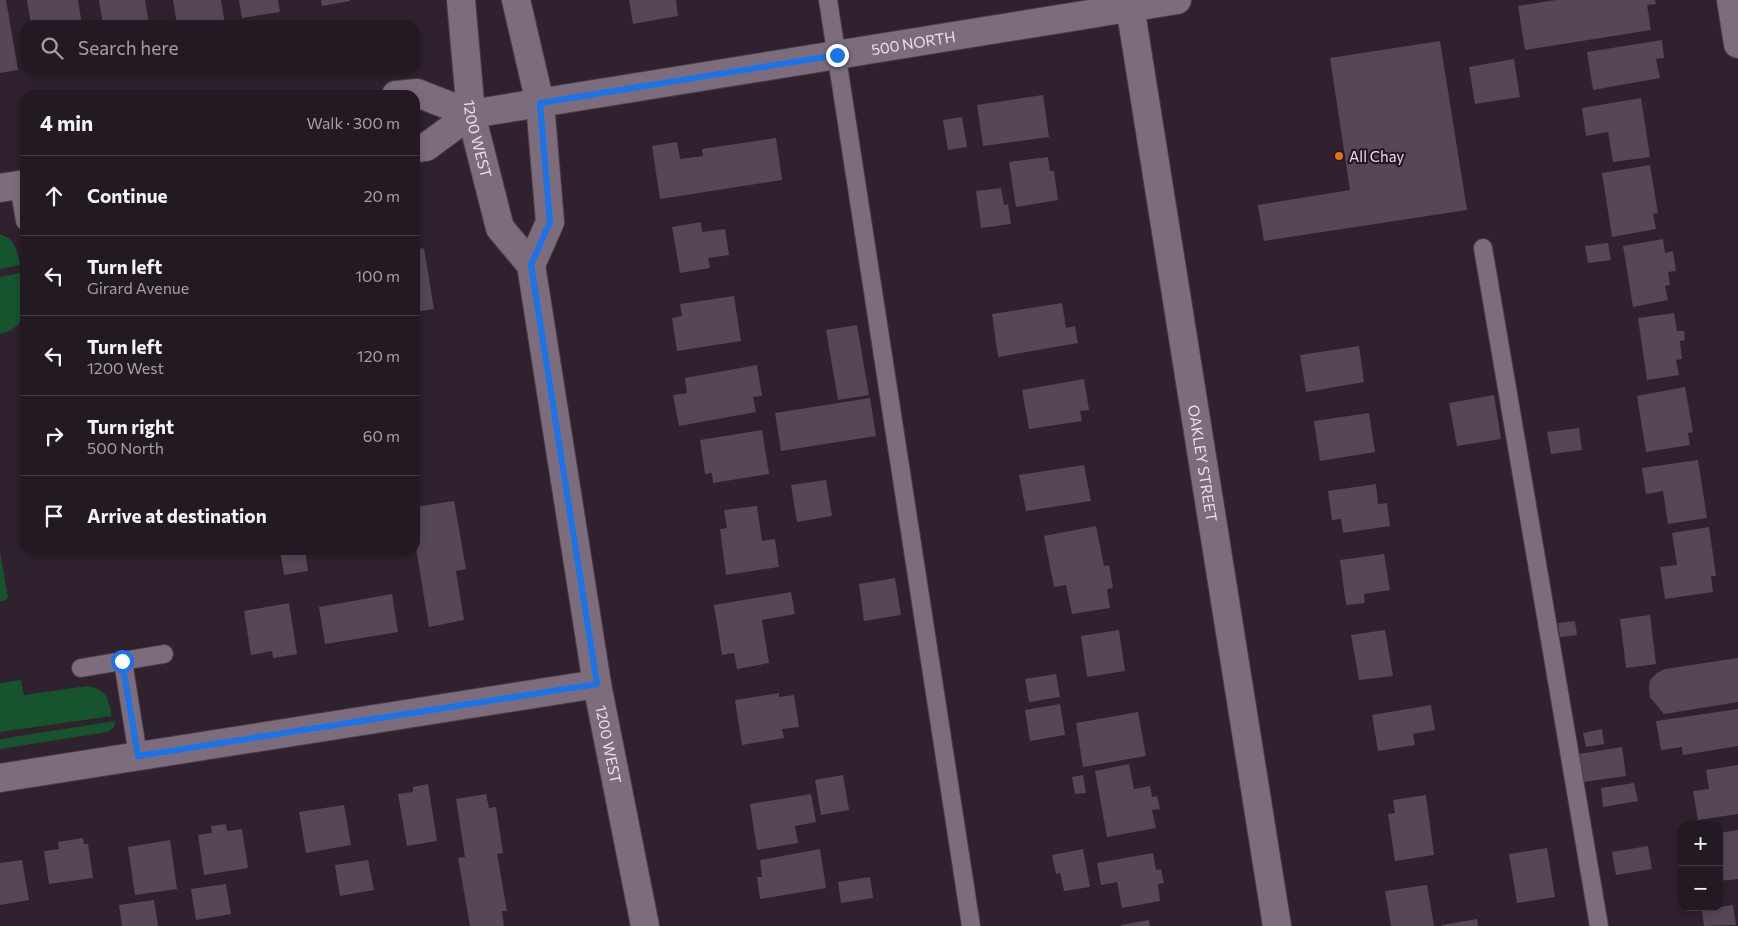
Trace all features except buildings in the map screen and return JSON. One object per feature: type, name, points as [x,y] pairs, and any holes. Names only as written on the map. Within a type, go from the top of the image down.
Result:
[{"type":"street","name":"1200 WEST","points":[[461,0],[471,114],[500,228],[531,265],[597,684],[645,926]]},
{"type":"street","points":[[516,0],[540,103],[550,222],[531,265]]},
{"type":"street","name":"500 NORTH","points":[[420,148],[426,147],[471,114],[837,55],[1130,4],[1177,0]]},
{"type":"street","points":[[1731,0],[1738,44]]},
{"type":"street","name":"OAKLEY STREET","points":[[1130,4],[1277,926]]},
{"type":"street","points":[[420,94],[471,114]]},
{"type":"street","points":[[0,778],[597,684]]},
{"type":"lane","points":[[828,0],[972,926]]},
{"type":"lane","points":[[15,185],[20,203]]},
{"type":"lane","points":[[1483,248],[1599,926]]},
{"type":"lane","points":[[82,668],[164,654]]},
{"type":"lane","points":[[122,661],[138,756]]},
{"type":"green space","points":[[0,234],[13,242],[20,265],[0,269]]},
{"type":"green space","points":[[20,273],[20,322],[10,330],[0,334],[0,277]]},
{"type":"green space","points":[[0,552],[8,598],[5,601],[0,601]]},
{"type":"green space","points":[[21,680],[24,695],[87,686],[94,687],[106,695],[112,716],[0,732],[0,683]]},
{"type":"green space","points":[[115,721],[114,727],[107,732],[0,749],[0,739]]},
{"type":"place","name":"All Chay","points":[[1339,156]]},
{"type":"route","points":[[122,661],[138,756],[597,684],[531,265],[550,222],[540,103],[837,55]]}]
